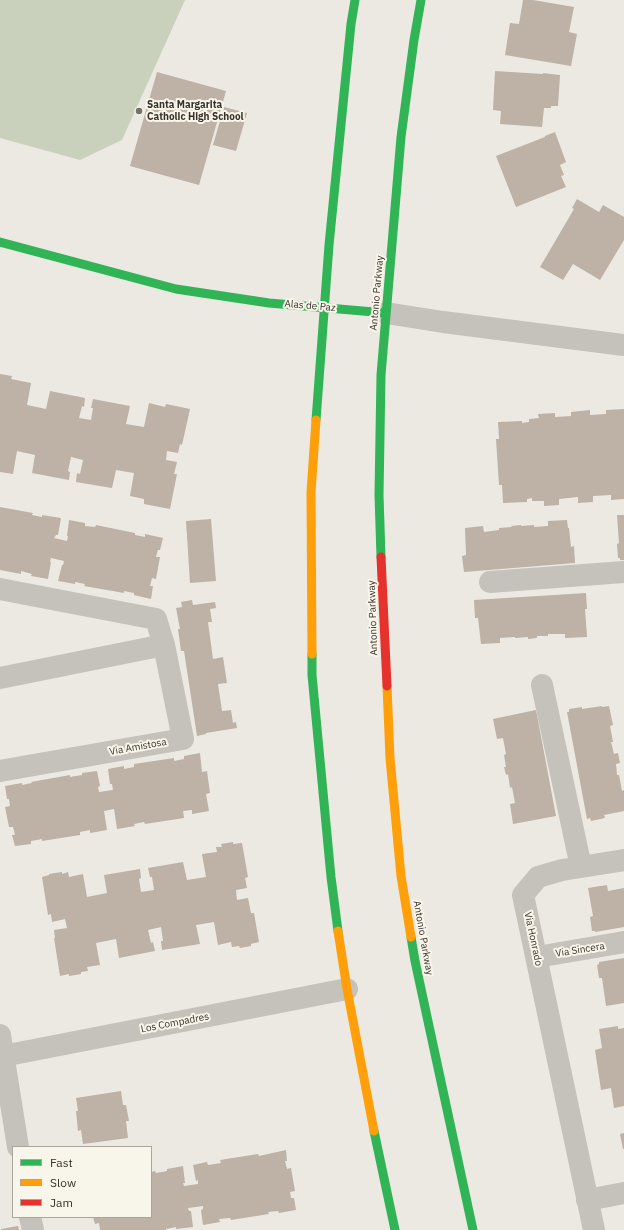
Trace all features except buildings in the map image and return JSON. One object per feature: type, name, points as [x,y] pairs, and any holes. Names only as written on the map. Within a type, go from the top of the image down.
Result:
[{"type":"main road","points":[[355,0],[349,39],[324,308],[311,492],[312,675],[331,877],[347,989],[372,1123],[395,1230]]},
{"type":"main road","name":"Antonio Parkway","points":[[421,0],[401,137],[381,375],[380,495],[384,632],[390,758],[401,876],[415,961],[472,1230]]},
{"type":"main road","name":"Alas de Paz","points":[[0,242],[176,289],[269,303],[386,313]]},
{"type":"street","name":"Alas de Paz","points":[[386,313],[443,322],[624,345]]},
{"type":"street","points":[[490,582],[624,572]]},
{"type":"street","name":"Via Amistosa","points":[[0,589],[156,619],[164,645],[183,739],[0,771]]},
{"type":"street","points":[[0,678],[164,645]]},
{"type":"street","points":[[542,685],[581,866],[624,860]]},
{"type":"street","name":"Via Honrado","points":[[581,866],[538,877],[523,895],[594,1230]]},
{"type":"street","name":"Via Sincera","points":[[537,957],[624,942]]},
{"type":"street","name":"Los Compadres","points":[[1,1046],[347,989]]},
{"type":"street","points":[[1,1046],[5,1098],[18,1146]]},
{"type":"street","points":[[588,1200],[624,1193]]},
{"type":"street","points":[[30,1218],[32,1230]]},
{"type":"green space","points":[[0,0],[185,0],[122,140],[80,160],[0,138]]},
{"type":"traffic: fast","points":[[316,420],[329,245],[351,24],[355,0]]},
{"type":"traffic: fast","points":[[381,557],[379,495],[381,375],[401,137],[421,0]]},
{"type":"traffic: fast","points":[[0,242],[176,289],[269,303],[386,313]]},
{"type":"traffic: fast","points":[[312,654],[312,675],[331,877],[338,931]]},
{"type":"traffic: fast","points":[[411,937],[473,1230]]},
{"type":"traffic: fast","points":[[374,1131],[395,1230]]},
{"type":"traffic: slow","points":[[312,654],[311,492],[316,420]]},
{"type":"traffic: slow","points":[[387,686],[390,758],[401,876],[411,937]]},
{"type":"traffic: slow","points":[[338,931],[347,989],[374,1131]]},
{"type":"traffic: jam","points":[[381,557],[387,686]]},
{"type":"place","name":"Santa Margarita Catholic High School","points":[[139,111]]}]
